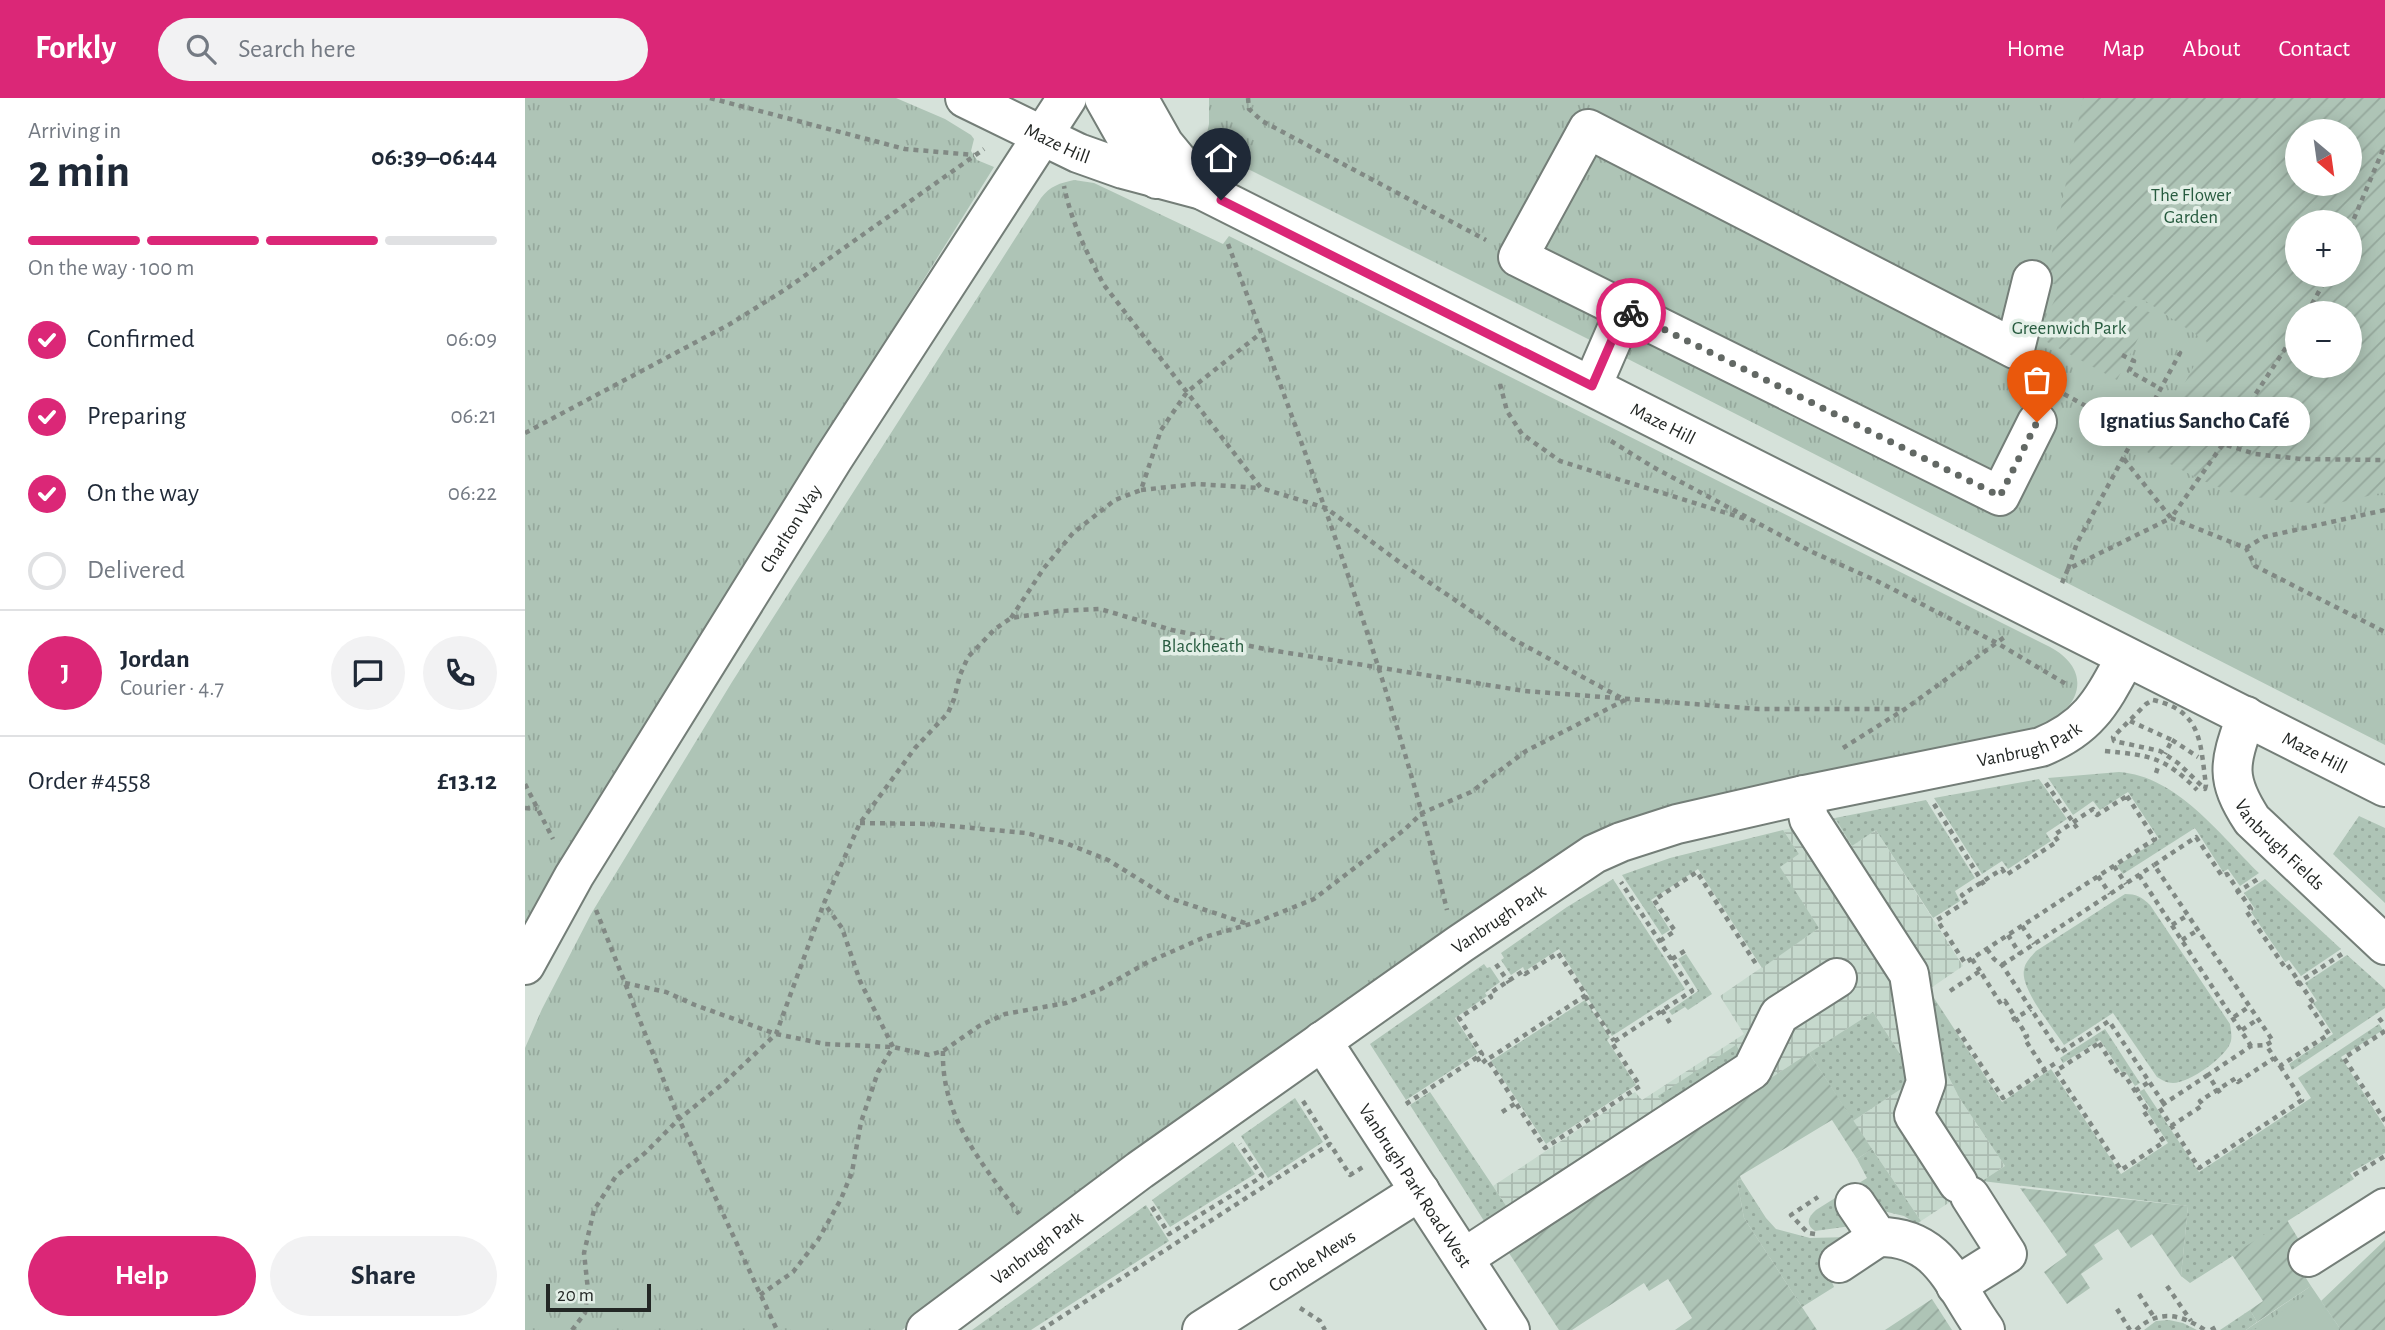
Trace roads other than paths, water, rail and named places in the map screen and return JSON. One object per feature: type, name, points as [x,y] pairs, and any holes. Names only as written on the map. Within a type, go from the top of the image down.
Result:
[{"type":"street","name":"Maze Hill","points":[[965,98],[1078,153],[1202,190],[2014,598],[2126,657]]},
{"type":"street","name":"Charlton Way","points":[[525,965],[574,876],[825,471],[1067,98]]},
{"type":"street","points":[[1104,98],[1135,153],[1157,178]]},
{"type":"street","name":"Maze Hill","points":[[1138,98],[1164,144],[1202,190]]},
{"type":"street","points":[[2032,280],[2015,349],[1588,129],[1518,257],[2000,496],[2034,445]]},
{"type":"street","points":[[1592,386],[1625,310]]},
{"type":"street","points":[[2126,657],[2165,655],[2225,683],[2246,716]]},
{"type":"street","name":"Vanbrugh Park","points":[[926,1330],[1140,1170],[1460,944],[1594,854],[1621,842],[1677,824],[2041,747],[2064,738],[2080,726],[2100,704],[2126,657]]},
{"type":"street","name":"Maze Hill","points":[[2246,716],[2385,787]]},
{"type":"street","name":"Vanbrugh Fields","points":[[2246,716],[2234,751],[2231,774],[2238,798],[2252,820],[2367,947]]},
{"type":"street","points":[[1804,795],[1809,818],[1909,974],[1926,1082],[1914,1115],[2015,1266],[1956,1286]]},
{"type":"street","points":[[1464,1258],[1752,1070],[1779,1016],[1837,978]]},
{"type":"street","name":"Vanbrugh Park Road West","points":[[1322,1041],[1510,1330]]},
{"type":"street","name":"Combe Mews","points":[[1202,1330],[1420,1191]]},
{"type":"street","points":[[1855,1203],[1878,1237]]},
{"type":"street","points":[[2308,1256],[2385,1209]]},
{"type":"street","points":[[1839,1263],[1878,1237],[1898,1237],[1921,1246],[1939,1261],[1985,1330]]},
{"type":"place","name":"Ignatius Sancho Café","points":[[2037,422]]},
{"type":"park label","name":"The Flower Garden","points":[[2191,205]]},
{"type":"park label","name":"Greenwich Park","points":[[2069,327]]},
{"type":"park label","name":"Blackheath","points":[[1203,645]]}]
